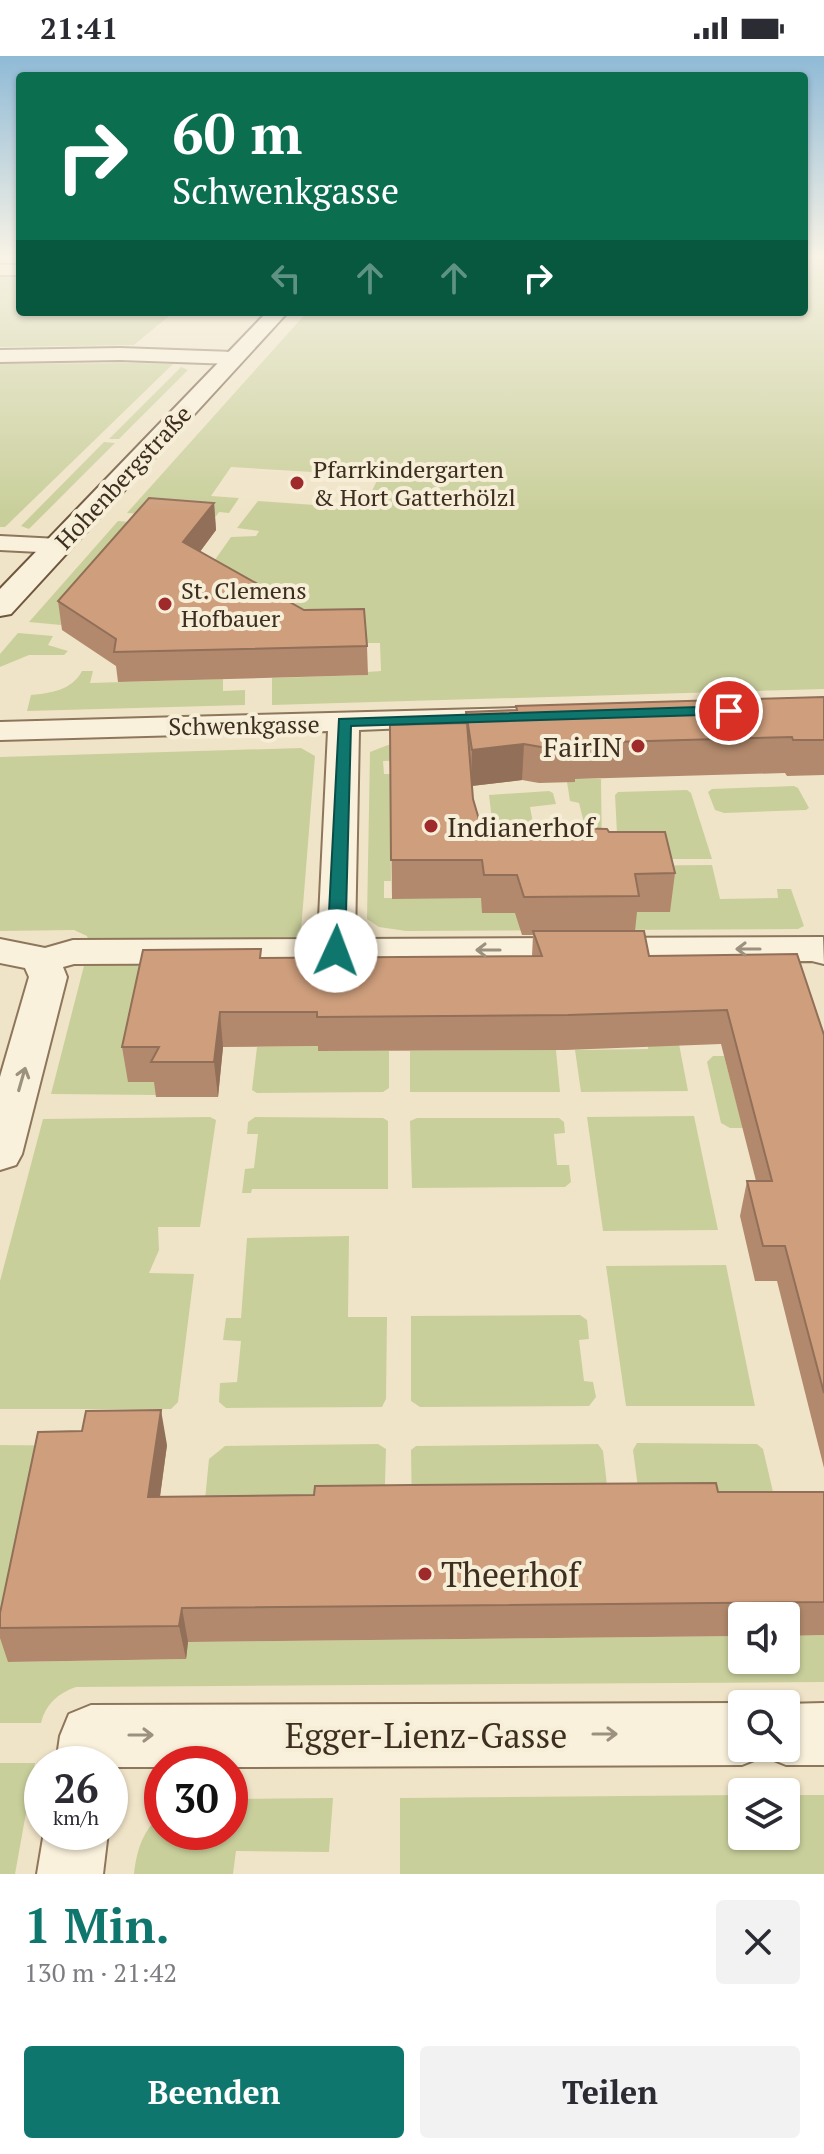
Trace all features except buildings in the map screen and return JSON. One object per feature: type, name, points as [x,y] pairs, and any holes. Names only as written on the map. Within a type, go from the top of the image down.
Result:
[{"type":"street","name":"Hohenbergstraße","points":[[0,607],[248,343]]},
{"type":"street","points":[[0,356],[120,354],[233,358]]},
{"type":"street","points":[[0,543],[59,546]]},
{"type":"street","name":"Schwenkgasse","points":[[0,731],[539,716]]},
{"type":"street","points":[[336,951],[344,722]]},
{"type":"street","points":[[41,961],[73,952],[823,949],[824,952]]},
{"type":"street","points":[[0,951],[27,954],[41,961],[48,977],[44,1002],[0,1154]]},
{"type":"street","name":"Egger-Lienz-Gasse","points":[[90,1746],[91,1736],[728,1734]]},
{"type":"street","points":[[800,1734],[824,1734]]},
{"type":"street","points":[[70,1874],[73,1850]]},
{"type":"green space","points":[[0,343],[137,343],[134,345],[0,347]]},
{"type":"green space","points":[[279,343],[824,343],[824,689],[272,705],[272,678],[367,675],[367,672],[381,671],[380,643],[366,643],[195,588],[231,537],[256,536],[259,531],[237,528],[258,501],[372,509],[381,492],[372,491],[379,476],[231,467],[211,496],[239,498],[229,513],[219,512],[214,519],[127,513]]},
{"type":"green space","points":[[0,364],[173,364],[5,527],[0,527]]},
{"type":"green space","points":[[181,367],[188,370],[119,439],[109,439]]},
{"type":"green space","points":[[104,442],[115,443],[29,529],[21,526]]},
{"type":"green space","points":[[118,521],[152,524],[61,625],[29,622]]},
{"type":"green space","points":[[18,633],[53,636],[48,645],[68,651],[64,655],[29,655],[0,667],[0,654]]},
{"type":"green space","points":[[82,671],[93,671],[90,683],[223,679],[223,691],[245,690],[245,705],[27,711],[31,695],[54,692],[67,686]]},
{"type":"green space","points":[[514,742],[467,759],[383,761],[384,774],[390,774],[391,881],[384,881],[384,898],[481,898],[603,866],[712,865],[720,899],[778,898],[777,889],[791,889],[804,926],[798,929],[406,931],[379,927],[367,919],[370,752],[388,745]]},
{"type":"green space","points":[[301,748],[315,756],[300,943],[90,944],[87,936],[74,930],[0,931],[0,757]]},
{"type":"green space","points":[[575,779],[601,779],[602,855],[592,855],[579,803],[570,801],[567,782],[575,782]]},
{"type":"green space","points":[[794,786],[809,808],[806,810],[724,813],[715,810],[708,792],[712,789]]},
{"type":"green space","points":[[687,790],[691,793],[712,859],[630,859],[618,853],[615,795],[618,792]]},
{"type":"green space","points":[[553,793],[556,804],[530,807],[536,839],[496,853],[489,795]]},
{"type":"green space","points":[[86,958],[299,958],[128,1081],[159,1082],[157,1095],[51,1094]]},
{"type":"green space","points":[[679,1044],[688,1091],[581,1092],[575,1050],[648,1049],[648,1045]]},
{"type":"green space","points":[[319,1046],[319,1051],[389,1051],[389,1088],[383,1092],[257,1093],[252,1090],[257,1047]]},
{"type":"green space","points":[[556,1050],[560,1092],[410,1092],[410,1051]]},
{"type":"green space","points":[[713,1056],[724,1056],[743,1128],[730,1128],[721,1123],[707,1062]]},
{"type":"green space","points":[[694,1116],[718,1230],[603,1231],[587,1117]]},
{"type":"green space","points":[[210,1117],[216,1120],[200,1227],[158,1227],[159,1250],[149,1273],[194,1274],[178,1402],[171,1409],[0,1409],[0,1281],[43,1119]]},
{"type":"green space","points":[[255,1117],[383,1118],[388,1121],[388,1189],[252,1189],[251,1193],[242,1193],[245,1169],[254,1168],[258,1134],[247,1134],[248,1122]]},
{"type":"green space","points":[[417,1118],[559,1118],[564,1122],[565,1133],[554,1134],[557,1165],[569,1165],[571,1182],[565,1187],[412,1188],[410,1121]]},
{"type":"green space","points":[[349,1236],[348,1317],[387,1317],[386,1399],[382,1407],[226,1408],[219,1402],[220,1383],[237,1382],[241,1341],[223,1340],[226,1318],[241,1318],[247,1238]]},
{"type":"green space","points":[[726,1265],[755,1406],[626,1406],[606,1266]]},
{"type":"green space","points":[[580,1315],[587,1320],[589,1339],[579,1340],[584,1381],[593,1382],[596,1397],[589,1406],[420,1407],[411,1401],[411,1316]]},
{"type":"green space","points":[[637,1443],[757,1444],[763,1449],[781,1526],[642,1518],[633,1450]]},
{"type":"green space","points":[[378,1444],[386,1449],[384,1520],[202,1530],[209,1459],[225,1446]]},
{"type":"green space","points":[[598,1444],[603,1451],[611,1519],[412,1519],[411,1450],[416,1446]]},
{"type":"green space","points":[[0,1445],[94,1446],[9,1662],[185,1659],[188,1642],[728,1636],[728,1674],[800,1674],[800,1636],[824,1635],[824,1682],[76,1687],[53,1700],[41,1723],[0,1723]]},
{"type":"green space","points":[[0,1763],[24,1763],[24,1824],[15,1874],[0,1874]]},
{"type":"green space","points":[[728,1795],[728,1850],[800,1850],[800,1795],[824,1795],[824,1874],[400,1874],[400,1798]]},
{"type":"green space","points":[[333,1798],[329,1852],[236,1851],[233,1874],[134,1874],[144,1836],[144,1850],[248,1850],[248,1799]]},
{"type":"place","name":"Pfarrkindergarten & Hort Gatterhölzl","points":[[297,483]]},
{"type":"place","name":"St. Clemens Hofbauer","points":[[165,604]]},
{"type":"place","name":"FairIN","points":[[638,746]]},
{"type":"place","name":"Indianerhof","points":[[431,826]]},
{"type":"place","name":"Theerhof","points":[[425,1574]]},
{"type":"route","points":[[336,951],[344,722],[729,711]]}]
